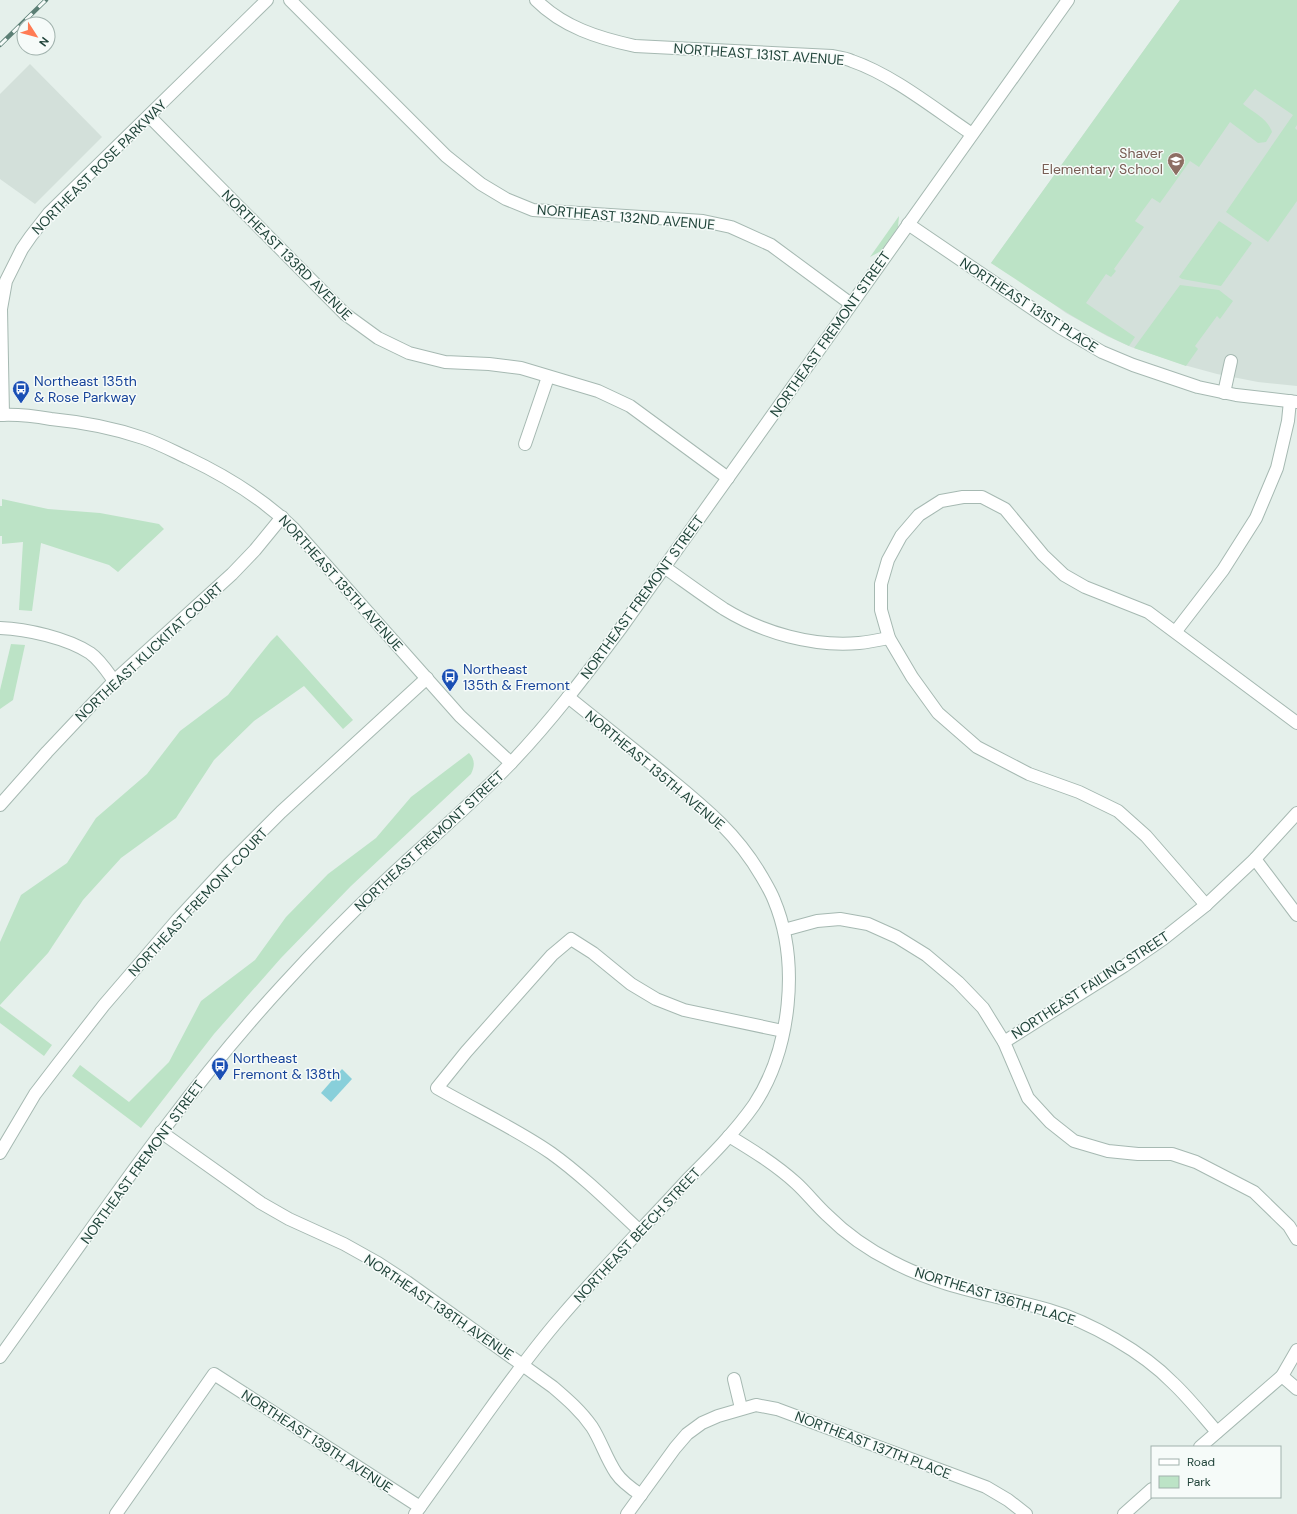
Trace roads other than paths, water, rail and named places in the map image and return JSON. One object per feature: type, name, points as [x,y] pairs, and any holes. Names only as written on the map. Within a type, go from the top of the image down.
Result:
[{"type":"street","name":"NORTHEAST ROSE PARKWAY","points":[[1,415],[1,309],[6,281],[22,249],[49,214],[267,0]]},
{"type":"street","name":"NORTHEAST 132ND AVENUE","points":[[290,0],[446,156],[481,184],[506,199],[533,210],[703,221],[731,227],[771,245],[851,304]]},
{"type":"street","name":"NORTHEAST 131ST AVENUE","points":[[536,0],[566,23],[578,29],[608,40],[635,46],[832,56],[851,60],[894,81],[972,134]]},
{"type":"street","name":"NORTHEAST FREMONT STREET","points":[[0,1358],[161,1132],[236,1037],[312,954],[379,886],[472,802],[511,763],[568,697],[616,634],[728,478],[1068,0]]},
{"type":"street","name":"NORTHEAST 133RD AVENUE","points":[[148,116],[345,314],[378,338],[409,353],[444,362],[489,364],[521,368],[598,391],[630,406],[728,478]]},
{"type":"street","name":"NORTHEAST 131ST PLACE","points":[[908,224],[1060,328],[1102,352],[1184,383],[1224,393],[1294,402]]},
{"type":"street","points":[[1224,393],[1231,361]]},
{"type":"street","points":[[525,444],[548,377]]},
{"type":"street","points":[[1176,631],[1223,570],[1256,518],[1277,468],[1294,402]]},
{"type":"street","name":"NORTHEAST 135TH AVENUE","points":[[1,415],[18,415],[70,421],[106,428],[144,438],[218,473],[251,493],[282,517],[293,528],[460,716],[511,763]]},
{"type":"street","points":[[1206,905],[1146,836],[1118,811],[1079,792],[1029,774],[977,747],[938,713],[912,676],[889,638],[882,610],[881,584],[888,560],[901,536],[918,515],[941,501],[963,497],[982,497],[1005,509],[1043,555],[1064,575],[1085,587],[1148,612],[1176,631],[1297,723]]},
{"type":"street","name":"NORTHEAST KLICKITAT COURT","points":[[0,805],[47,752],[114,681],[232,574],[255,550],[282,517]]},
{"type":"street","points":[[664,567],[724,609],[756,625],[782,634],[805,640],[835,643],[859,643],[889,638]]},
{"type":"street","points":[[0,628],[21,630],[56,638],[73,644],[90,653],[103,665],[114,681]]},
{"type":"street","name":"NORTHEAST FREMONT COURT","points":[[0,1153],[35,1094],[104,1005],[178,920],[228,865],[281,812],[427,678]]},
{"type":"street","name":"NORTHEAST 135TH AVENUE","points":[[568,697],[710,812],[735,838],[755,865],[774,898],[784,930]]},
{"type":"street","name":"NORTHEAST FAILING STREET","points":[[1004,1042],[1124,966],[1163,939],[1206,905],[1255,859],[1297,813]]},
{"type":"street","points":[[1255,859],[1297,915]]},
{"type":"street","points":[[784,930],[817,921],[840,919],[868,924],[897,937],[926,955],[958,982],[983,1008],[1004,1042],[1028,1098],[1050,1122],[1074,1141],[1108,1151],[1138,1154],[1172,1154],[1196,1162],[1254,1192],[1289,1226],[1297,1239]]},
{"type":"street","name":"NORTHEAST BEECH STREET","points":[[418,1510],[522,1364],[578,1297],[729,1136],[754,1105],[777,1056],[784,1031],[788,1001],[789,965],[784,930]]},
{"type":"street","points":[[640,1231],[602,1194],[550,1152],[518,1132],[472,1109],[437,1088],[466,1052],[547,961],[570,939],[593,953],[631,984],[663,1002],[684,1010],[784,1031]]},
{"type":"street","name":"NORTHEAST 138TH AVENUE","points":[[161,1132],[261,1203],[289,1219],[344,1244],[378,1263],[522,1364],[570,1401],[582,1414],[592,1427],[616,1473],[640,1495]]},
{"type":"street","name":"NORTHEAST 136TH PLACE","points":[[729,1136],[776,1166],[797,1183],[828,1216],[849,1235],[892,1262],[925,1277],[960,1288],[1051,1311],[1080,1322],[1112,1338],[1156,1367],[1173,1383],[1217,1432]]},
{"type":"street","points":[[1201,1446],[1282,1376],[1297,1350]]},
{"type":"street","name":"NORTHEAST 139TH AVENUE","points":[[116,1514],[214,1374],[418,1510]]},
{"type":"street","points":[[1282,1376],[1297,1389]]},
{"type":"street","points":[[734,1379],[741,1408]]},
{"type":"street","name":"NORTHEAST 137TH PLACE","points":[[627,1514],[687,1434],[702,1423],[718,1416],[741,1408],[756,1405],[777,1409],[986,1487],[1008,1500],[1026,1514]]},
{"type":"street","points":[[1124,1514],[1151,1490]]},
{"type":"water","points":[[342,1069],[352,1079],[331,1102],[321,1093]]},
{"type":"railway","points":[[0,45],[46,0]]},
{"type":"place","name":"Shaver Elementary School","points":[[1176,176]]},
{"type":"place","name":"Northeast 135th & Rose Parkway","points":[[21,404]]},
{"type":"place","name":"Northeast 135th & Fremont","points":[[450,692]]},
{"type":"place","name":"Northeast Fremont & 138th","points":[[220,1081]]}]
